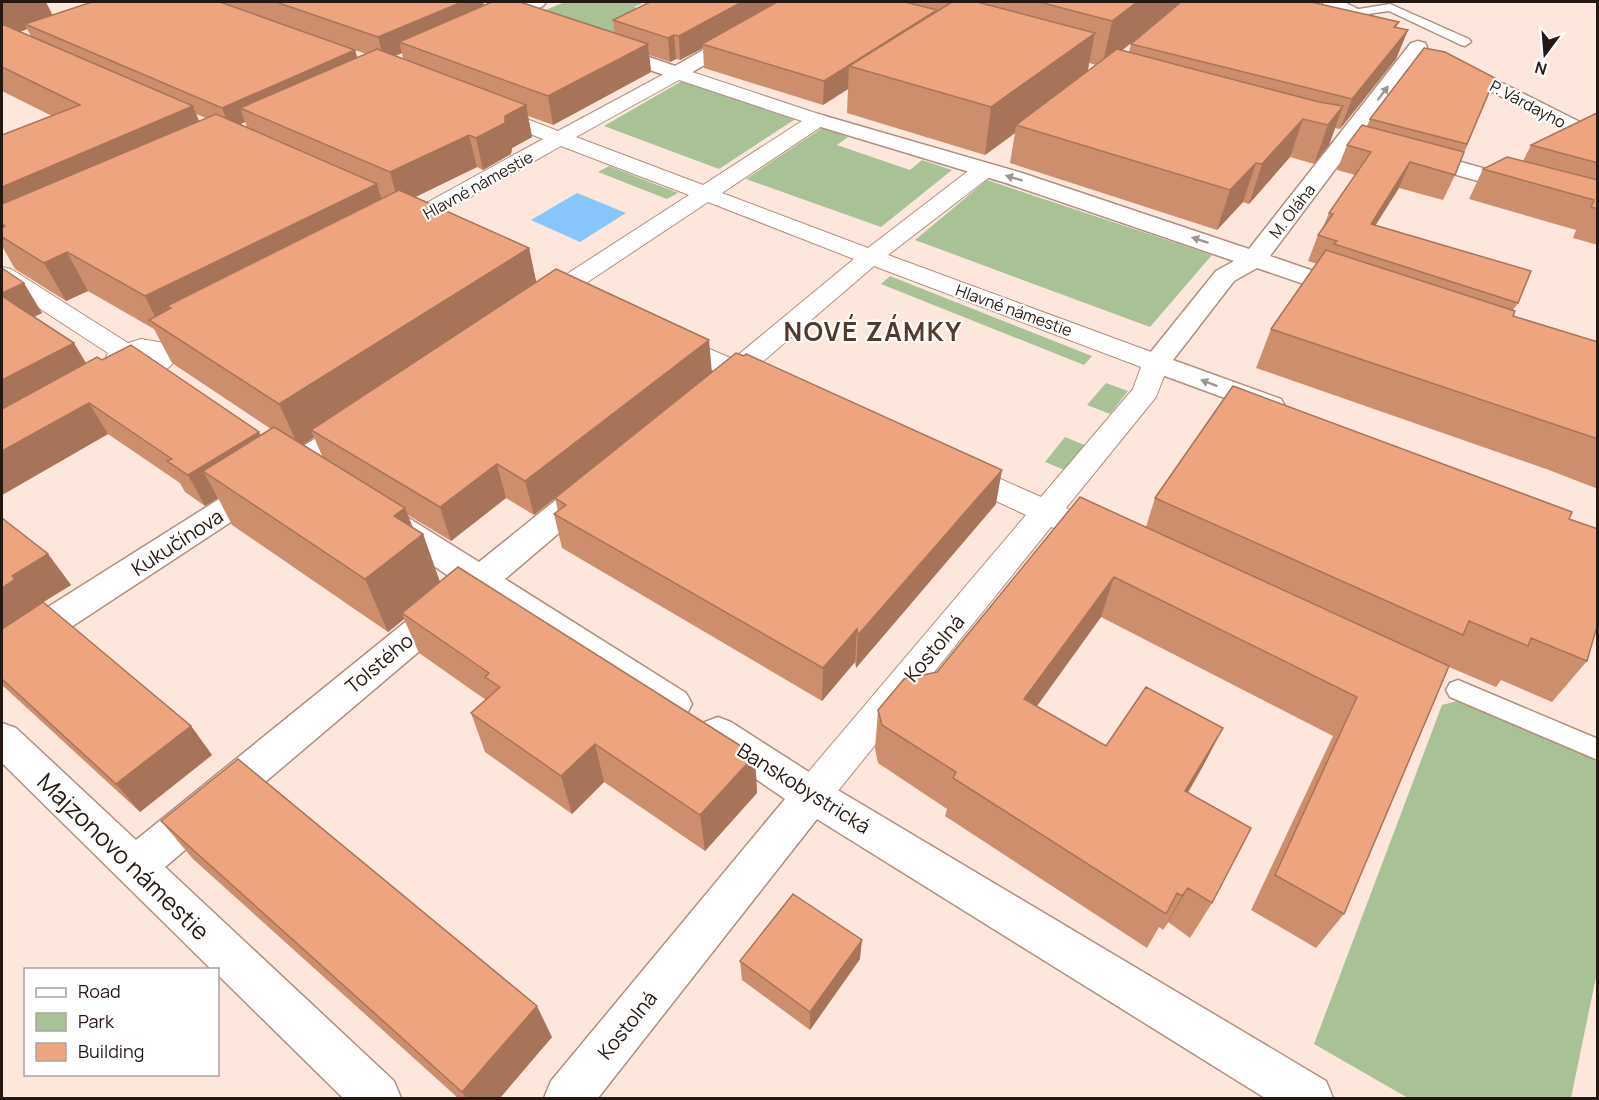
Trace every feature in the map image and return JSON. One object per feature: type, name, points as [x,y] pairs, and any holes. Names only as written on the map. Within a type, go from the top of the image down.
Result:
[{"type":"street","points":[[468,33],[537,2]]},
{"type":"street","points":[[677,73],[799,2]]},
{"type":"street","name":"P. Várdayho","points":[[1331,2],[1598,140]]},
{"type":"street","points":[[481,5],[531,22]]},
{"type":"street","points":[[587,42],[818,120],[994,163],[1254,260],[1376,300]]},
{"type":"street","name":"M. Oláha","points":[[1156,363],[1225,276],[1254,260],[1369,145],[1418,47]]},
{"type":"street","name":"Hlavné námestie","points":[[401,216],[561,139],[677,73]]},
{"type":"street","points":[[472,105],[561,139]]},
{"type":"street","points":[[592,303],[547,289],[704,193],[837,107]]},
{"type":"street","points":[[1322,135],[1369,145],[1598,207]]},
{"type":"street","name":"Hlavné námestie","points":[[561,139],[1156,363]]},
{"type":"street","points":[[709,393],[871,257],[994,163]]},
{"type":"street","points":[[381,237],[401,216]]},
{"type":"street","name":"Hlavné námestie","points":[[401,216],[443,235]]},
{"type":"street","points":[[2,274],[114,370],[132,375],[169,359]]},
{"type":"street","points":[[654,332],[777,390]]},
{"type":"street","points":[[1156,363],[1300,417]]},
{"type":"street","name":"Kostolná","points":[[568,1098],[812,795],[1146,391],[1156,363]]},
{"type":"street","name":"Kukučínova","points":[[2,654],[286,455],[377,412]]},
{"type":"street","points":[[286,455],[329,483]]},
{"type":"street","points":[[939,463],[1090,532]]},
{"type":"street","name":"Tolstého","points":[[135,866],[618,467]]},
{"type":"street","name":"Banskobystrická","points":[[360,502],[481,578],[812,795],[1309,1098]]},
{"type":"street","name":"Majzonovo námestie","points":[[2,739],[377,1098]]},
{"type":"lane","points":[[1353,13],[1390,7],[1465,42]]},
{"type":"lane","points":[[1439,691],[1598,750]]},
{"type":"green space","points":[[565,2],[645,2],[634,7],[655,14],[614,34],[543,11]]},
{"type":"green space","points":[[687,78],[800,116],[719,169],[604,126]]},
{"type":"green space","points":[[822,128],[848,137],[837,145],[910,170],[922,160],[952,170],[881,227],[746,179]]},
{"type":"green space","points":[[609,166],[678,193],[667,199],[598,172]]},
{"type":"green space","points":[[987,180],[1212,255],[1150,327],[915,240]]},
{"type":"green space","points":[[890,276],[1092,356],[1084,365],[881,284]]},
{"type":"green space","points":[[1106,383],[1128,391],[1110,414],[1087,405]]},
{"type":"green space","points":[[1065,437],[1087,446],[1067,471],[1045,462]]},
{"type":"green space","points":[[1465,699],[1597,760],[1597,972],[1571,1098],[1408,1098],[1314,1044],[1442,705]]},
{"type":"water","points":[[577,193],[626,213],[580,242],[531,220]]},
{"type":"building","points":[[92,2],[220,2],[355,50],[222,108],[25,24]]},
{"type":"building","points":[[276,2],[462,2],[378,37]]},
{"type":"building","points":[[492,2],[520,2],[648,44],[548,96],[399,42]]},
{"type":"building","points":[[650,2],[742,2],[679,36],[674,35],[668,38],[613,20]]},
{"type":"building","points":[[777,2],[905,2],[937,10],[824,81],[702,44]]},
{"type":"building","points":[[952,2],[977,2],[1095,33],[991,107],[849,66]]},
{"type":"building","points":[[1039,2],[1137,2],[1112,21]]},
{"type":"building","points":[[1181,2],[1311,2],[1399,22],[1394,27],[1408,30],[1352,99],[1131,44]]},
{"type":"building","points":[[2,24],[193,106],[2,187],[2,135],[80,105],[2,67]]},
{"type":"building","points":[[1424,48],[1445,52],[1495,78],[1467,144],[1370,119]]},
{"type":"building","points":[[377,49],[526,105],[505,116],[505,123],[476,138],[469,135],[390,172],[240,108]]},
{"type":"building","points":[[1117,49],[1319,102],[1343,106],[1328,125],[1303,119],[1262,164],[1256,163],[1230,190],[1016,125]]},
{"type":"building","points":[[1597,113],[1598,163],[1531,145]]},
{"type":"building","points":[[216,114],[377,184],[145,296],[67,252],[44,263],[2,237],[2,228],[5,226],[2,224],[2,204]]},
{"type":"building","points":[[1362,125],[1464,152],[1455,175],[1410,162],[1371,224],[1531,271],[1518,303],[1334,244],[1337,241],[1318,235],[1333,214],[1329,213],[1371,152],[1347,145]]},
{"type":"building","points":[[1507,157],[1598,180],[1598,209],[1591,207],[1594,200],[1483,169]]},
{"type":"building","points":[[399,190],[529,248],[279,404],[149,320],[171,308],[167,306]]},
{"type":"building","points":[[1326,250],[1515,311],[1513,316],[1598,342],[1598,439],[1271,329]]},
{"type":"building","points":[[2,268],[24,283],[2,293]]},
{"type":"building","points":[[556,269],[709,340],[525,481],[497,464],[440,507],[311,430]]},
{"type":"building","points":[[2,296],[74,343],[2,380]]},
{"type":"building","points":[[131,345],[259,432],[188,475],[167,461],[172,459],[89,403],[2,451],[2,409],[97,357],[102,360]]},
{"type":"building","points":[[736,353],[744,356],[746,354],[1002,470],[858,635],[857,629],[823,668],[554,514],[566,505],[555,498]]},
{"type":"building","points":[[1233,386],[1572,512],[1569,519],[1598,529],[1598,623],[1587,661],[1531,638],[1528,646],[1469,621],[1463,635],[1155,498]]},
{"type":"building","points":[[274,427],[405,508],[394,516],[423,534],[365,579],[203,471]]},
{"type":"building","points":[[1080,497],[1449,666],[1344,914],[1275,875],[1357,697],[1114,577],[1024,699],[1106,746],[1146,687],[1223,728],[1185,791],[1251,828],[1212,903],[1188,888],[1182,896],[1177,893],[1166,914],[953,778],[956,772],[882,725],[878,710],[904,679],[937,672]]},
{"type":"building","points":[[2,518],[48,554],[12,576],[15,579],[2,588]]},
{"type":"building","points":[[458,567],[755,755],[700,815],[595,744],[561,776],[471,713],[500,687],[485,677],[489,673],[402,613]]},
{"type":"building","points":[[43,602],[191,726],[116,784],[2,679],[2,629]]},
{"type":"building","points":[[238,759],[537,1006],[462,1092],[161,821]]},
{"type":"building","points":[[793,894],[862,940],[810,1012],[740,961]]},
{"type":"district","name":"NOVÉ ZÁMKY","points":[[873,331]]}]
